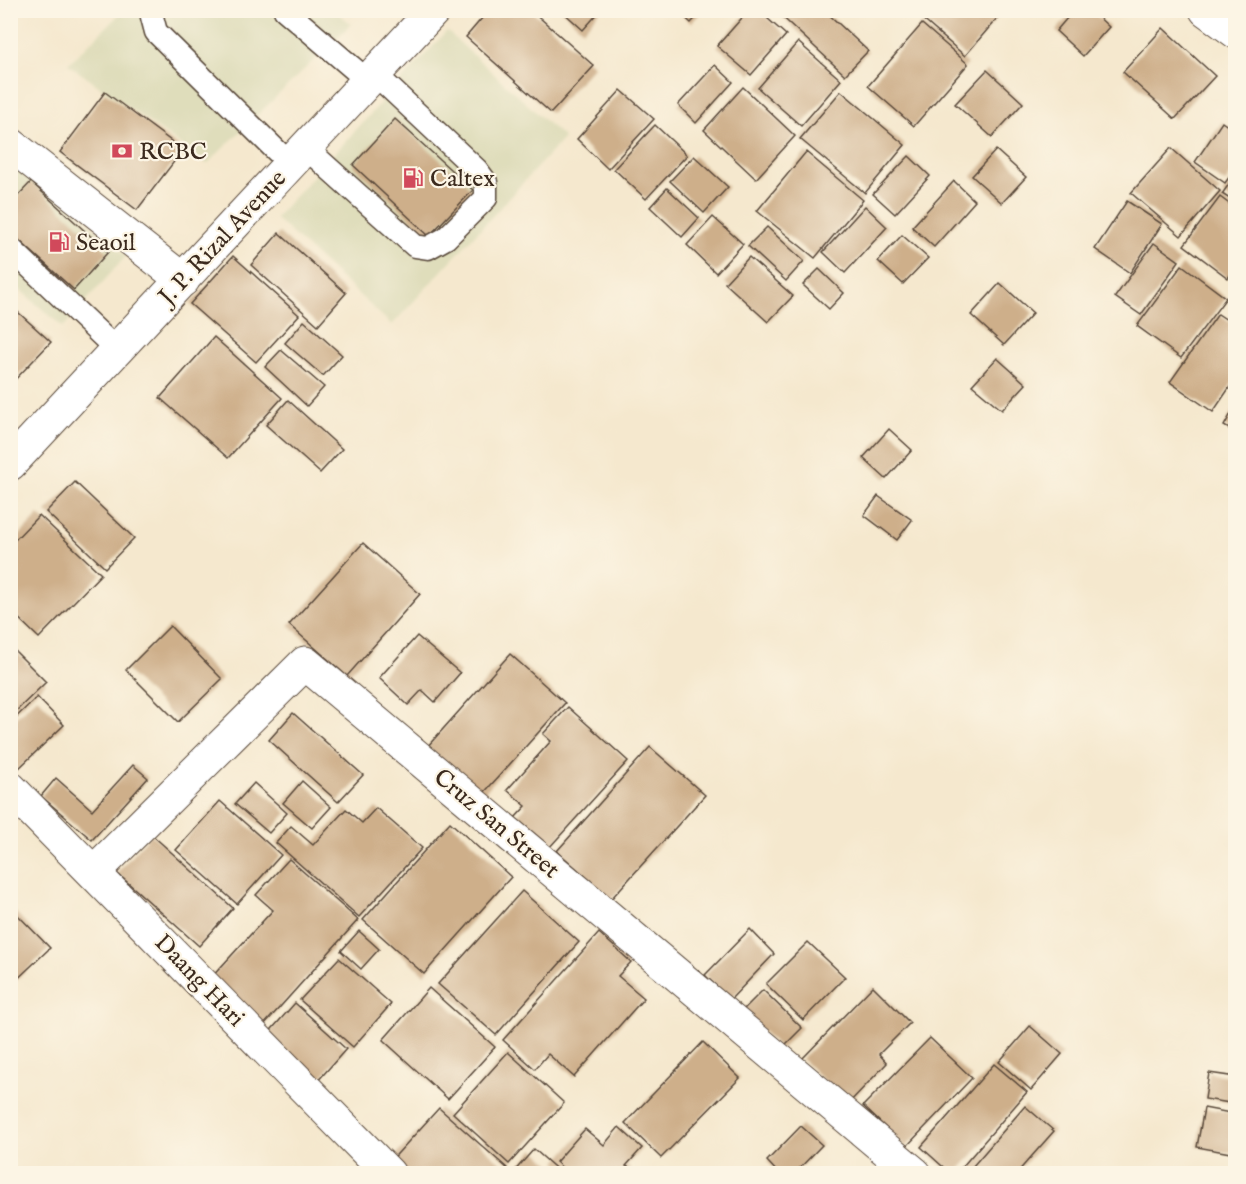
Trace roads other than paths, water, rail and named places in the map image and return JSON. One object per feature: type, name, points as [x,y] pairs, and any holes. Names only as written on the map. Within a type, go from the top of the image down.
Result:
[{"type":"street","name":"J. P. Rizal Avenue","points":[[10,464],[434,10]]},
{"type":"street","points":[[1206,10],[1236,32]]},
{"type":"street","points":[[12,148],[183,280]]},
{"type":"street","name":"Cruz San Street","points":[[94,872],[305,663],[915,1173]]},
{"type":"street","name":"Daang Hari","points":[[10,788],[389,1173]]},
{"type":"lane","points":[[154,10],[152,16],[156,32],[298,156],[415,246],[428,248],[446,238],[486,198],[486,182],[477,171],[371,78],[285,10]]},
{"type":"lane","points":[[10,248],[117,350]]},
{"type":"place","name":"RCBC","points":[[122,151]]},
{"type":"place","name":"Caltex","points":[[413,178]]},
{"type":"place","name":"Seaoil","points":[[59,242]]}]
